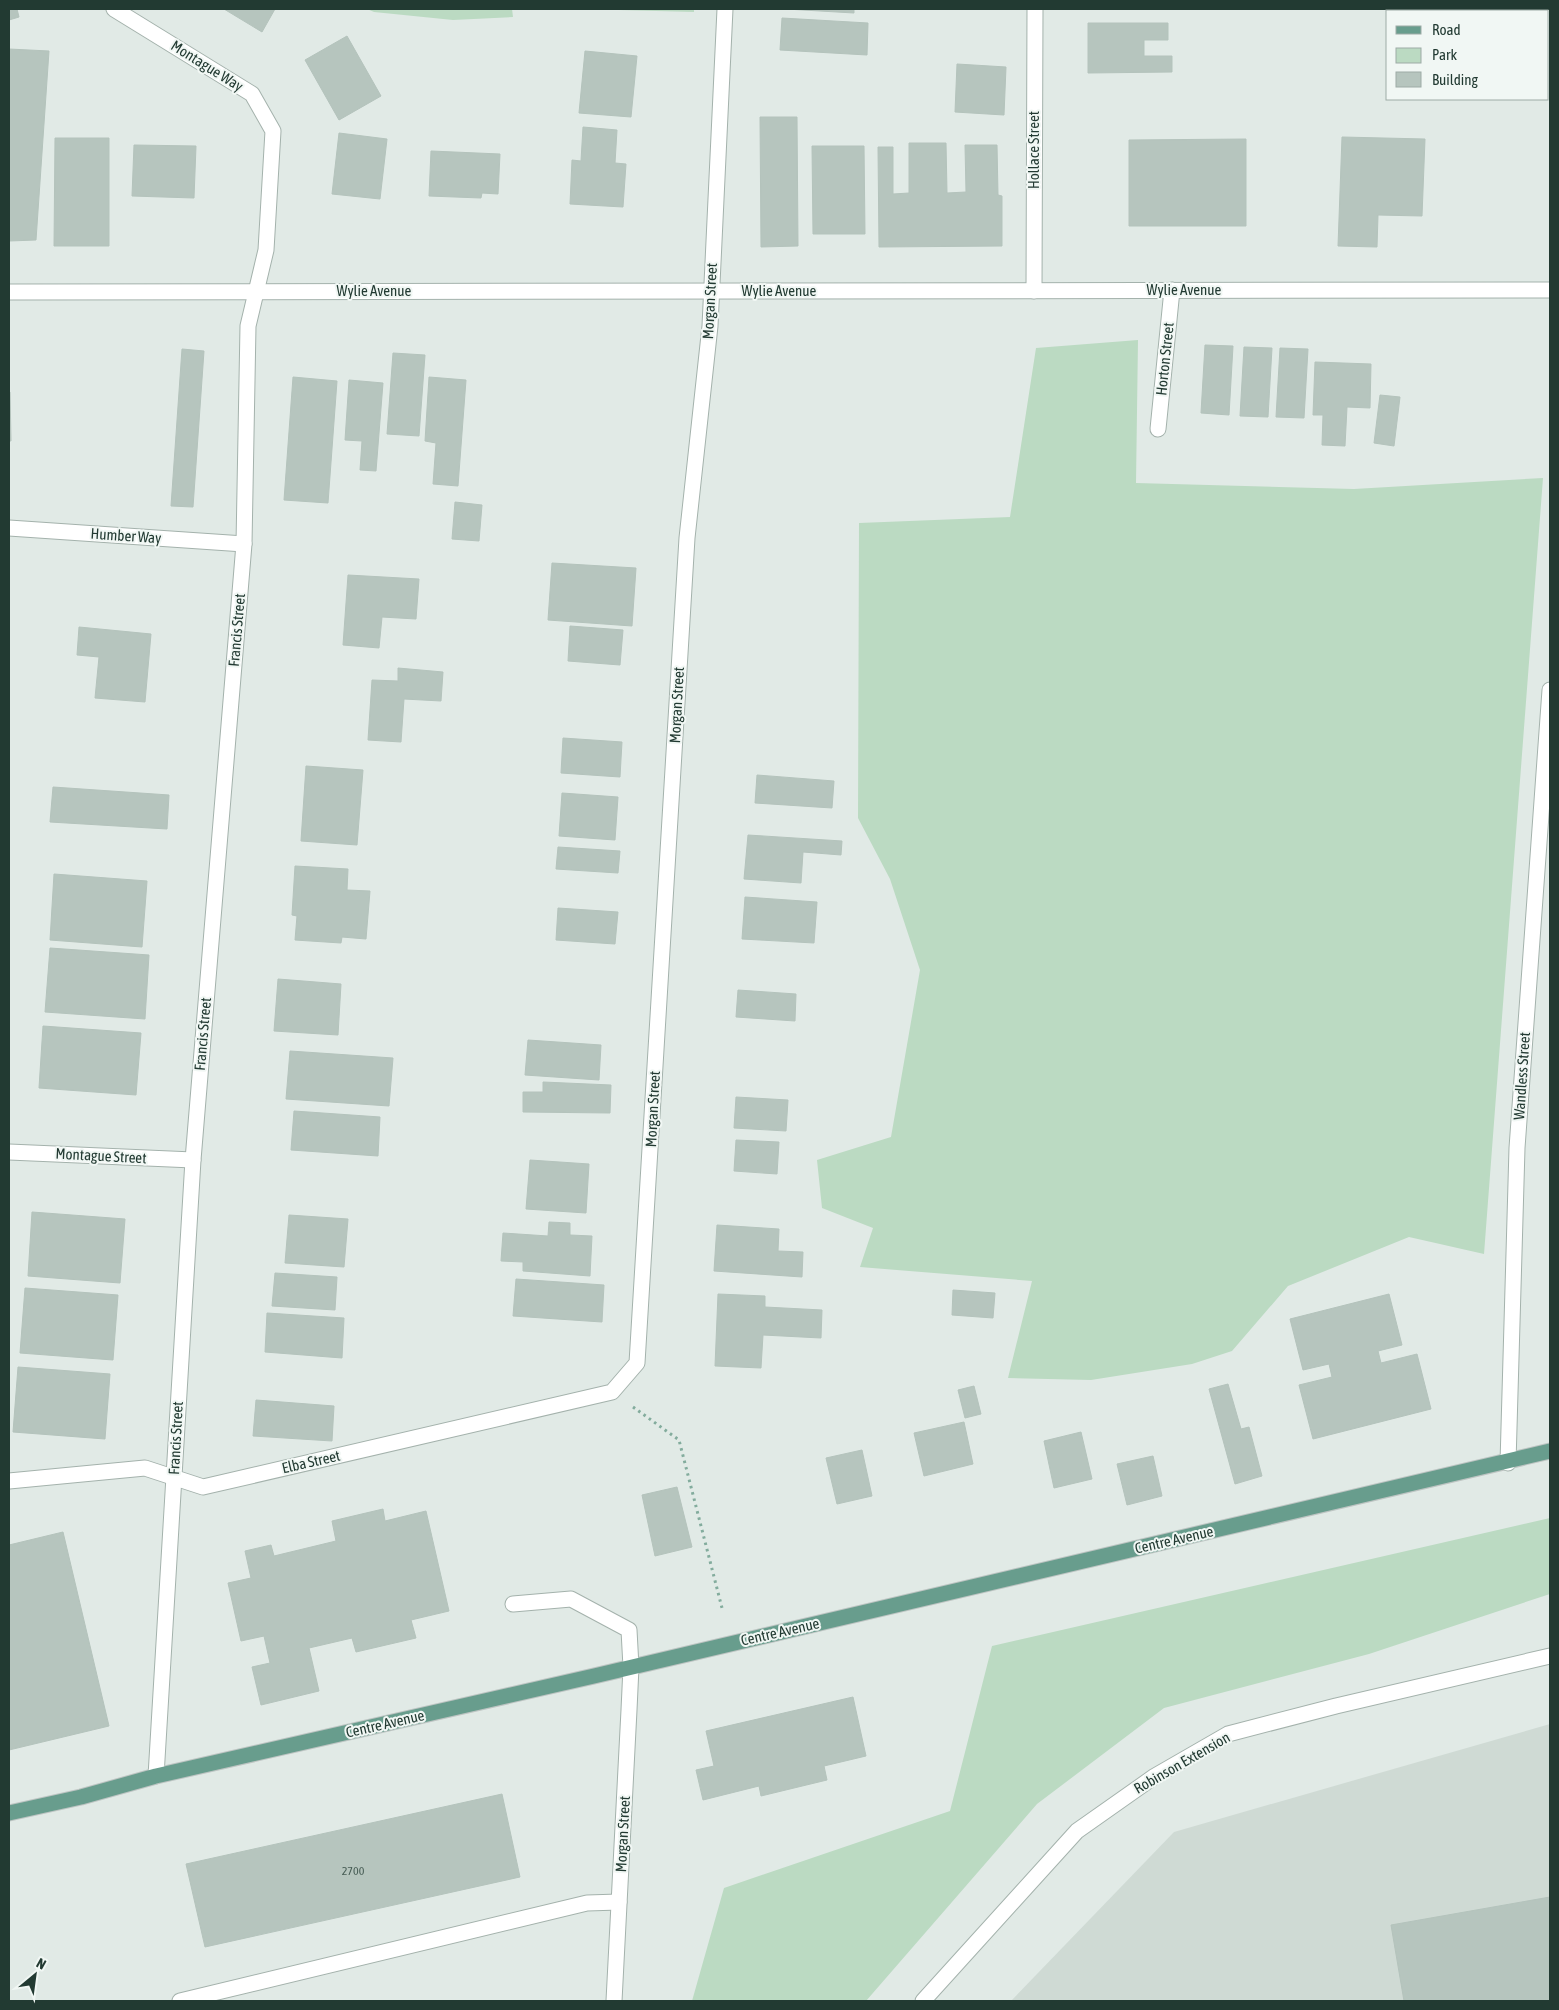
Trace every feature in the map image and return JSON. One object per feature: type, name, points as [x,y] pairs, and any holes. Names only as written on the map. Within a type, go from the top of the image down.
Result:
[{"type":"main road","name":"Centre Avenue","points":[[9,1813],[80,1797],[156,1776],[631,1667],[1550,1451]]},
{"type":"street","name":"Montague Way","points":[[114,9],[252,94],[273,131],[266,250],[256,292]]},
{"type":"street","name":"Morgan Street","points":[[612,1392],[637,1363],[687,538],[710,326],[725,9]]},
{"type":"street","name":"Hollace Street","points":[[1034,291],[1035,9]]},
{"type":"street","name":"Horton Street","points":[[1158,429],[1172,290]]},
{"type":"street","name":"Wylie Avenue","points":[[9,292],[1550,290]]},
{"type":"street","name":"Francis Street","points":[[156,1776],[193,1160],[244,544],[248,326],[256,292]]},
{"type":"street","name":"Humber Way","points":[[9,528],[244,544]]},
{"type":"street","name":"Wandless Street","points":[[1508,1462],[1517,1148],[1550,690]]},
{"type":"street","name":"Montague Street","points":[[9,1152],[193,1160]]},
{"type":"street","name":"Elba Street","points":[[9,1481],[144,1468],[203,1487],[612,1392]]},
{"type":"street","name":"Morgan Street","points":[[513,1604],[571,1599],[629,1630],[631,1667],[614,2001]]},
{"type":"street","name":"Robinson Extension","points":[[923,2001],[1078,1831],[1155,1776],[1228,1734],[1336,1706],[1550,1656]]},
{"type":"street","points":[[180,2001],[587,1903],[620,1902]]},
{"type":"path","points":[[612,1392],[679,1440],[722,1608]]},
{"type":"shaded area","points":[[1550,1724],[1550,2001],[1011,2001],[1174,1832]]},
{"type":"green space","points":[[367,9],[512,9],[513,17],[453,20],[374,12]]},
{"type":"green space","points":[[581,9],[694,9],[694,12]]},
{"type":"green space","points":[[1138,340],[1136,483],[1354,489],[1543,478],[1484,1254],[1409,1237],[1288,1286],[1232,1351],[1192,1364],[1091,1380],[1008,1378],[1032,1281],[860,1267],[873,1228],[822,1208],[817,1160],[891,1137],[920,970],[890,879],[858,818],[859,523],[1010,517],[1036,348]]},
{"type":"green space","points":[[1550,1518],[1550,1594],[1369,1654],[1164,1708],[1037,1804],[866,2001],[692,2001],[724,1888],[950,1811],[992,1646]]},
{"type":"building","points":[[9,9],[17,9],[19,17],[9,20]]},
{"type":"building","points":[[224,9],[275,9],[262,32]]},
{"type":"building","points":[[786,9],[854,9],[854,13]]},
{"type":"building","points":[[1488,9],[1542,9],[1542,10]]},
{"type":"building","points":[[782,18],[868,23],[867,55],[780,50]]},
{"type":"building","points":[[1088,23],[1168,23],[1168,40],[1144,40],[1144,56],[1172,56],[1172,72],[1088,73]]},
{"type":"building","points":[[347,36],[381,96],[339,120],[305,60]]},
{"type":"building","points":[[9,49],[49,51],[36,240],[9,241]]},
{"type":"building","points":[[585,51],[637,56],[631,117],[579,113]]},
{"type":"building","points":[[957,64],[1006,67],[1004,115],[955,112]]},
{"type":"building","points":[[760,117],[797,117],[798,246],[761,247]]},
{"type":"building","points":[[583,127],[617,130],[615,163],[626,164],[623,207],[570,204],[572,160],[581,161]]},
{"type":"building","points":[[339,133],[387,139],[380,199],[332,194]]},
{"type":"building","points":[[1342,137],[1425,139],[1422,216],[1378,215],[1377,247],[1338,246]]},
{"type":"building","points":[[55,138],[109,138],[109,246],[54,246]]},
{"type":"building","points":[[1246,139],[1246,226],[1129,226],[1129,140]]},
{"type":"building","points":[[909,143],[946,143],[947,193],[966,192],[965,145],[997,145],[998,195],[1002,196],[1002,246],[879,247],[878,147],[893,147],[893,194],[909,193]]},
{"type":"building","points":[[134,145],[196,146],[194,198],[132,196]]},
{"type":"building","points":[[812,146],[864,146],[865,234],[813,234]]},
{"type":"building","points":[[431,151],[500,154],[498,194],[482,193],[481,198],[429,196]]},
{"type":"building","points":[[1205,345],[1233,346],[1229,415],[1201,413]]},
{"type":"building","points":[[1244,347],[1272,348],[1268,417],[1240,416]]},
{"type":"building","points":[[1280,348],[1308,349],[1304,418],[1276,417]]},
{"type":"building","points":[[182,349],[204,351],[193,507],[171,506]]},
{"type":"building","points":[[393,353],[425,355],[419,436],[387,434]]},
{"type":"building","points":[[1315,362],[1371,364],[1370,408],[1347,407],[1345,446],[1322,445],[1323,415],[1313,415]]},
{"type":"building","points":[[293,377],[337,381],[328,503],[284,500]]},
{"type":"building","points":[[429,377],[466,380],[458,486],[433,484],[436,443],[425,441]]},
{"type":"building","points":[[349,380],[383,383],[376,471],[360,470],[362,441],[345,440]]},
{"type":"building","points":[[10,392],[11,441],[9,441]]},
{"type":"building","points":[[1380,395],[1400,397],[1394,446],[1374,443]]},
{"type":"building","points":[[455,502],[482,505],[479,541],[452,539]]},
{"type":"building","points":[[552,563],[636,568],[632,626],[548,620]]},
{"type":"building","points":[[348,575],[419,579],[416,619],[382,617],[379,648],[343,645]]},
{"type":"building","points":[[570,626],[623,630],[620,665],[568,661]]},
{"type":"building","points":[[79,627],[151,634],[145,702],[95,698],[99,657],[77,655]]},
{"type":"building","points":[[398,668],[443,672],[441,701],[404,699],[401,742],[368,740],[372,680],[398,681]]},
{"type":"building","points":[[563,738],[622,742],[620,777],[561,773]]},
{"type":"building","points":[[306,766],[363,770],[357,845],[301,841]]},
{"type":"building","points":[[757,775],[834,781],[832,808],[755,803]]},
{"type":"building","points":[[53,787],[169,795],[167,829],[50,822]]},
{"type":"building","points":[[562,793],[618,797],[615,840],[559,836]]},
{"type":"building","points":[[748,835],[842,841],[841,855],[803,852],[801,883],[744,879]]},
{"type":"building","points":[[558,847],[620,851],[618,873],[556,869]]},
{"type":"building","points":[[295,866],[348,869],[347,890],[370,891],[366,939],[342,937],[341,943],[295,940],[297,916],[292,915]]},
{"type":"building","points":[[54,874],[147,881],[142,947],[50,940]]},
{"type":"building","points":[[745,897],[817,902],[814,943],[742,939]]},
{"type":"building","points":[[558,908],[618,912],[615,944],[556,940]]},
{"type":"building","points":[[50,948],[149,955],[145,1019],[45,1012]]},
{"type":"building","points":[[278,979],[341,984],[338,1035],[274,1031]]},
{"type":"building","points":[[738,990],[796,994],[795,1021],[736,1017]]},
{"type":"building","points":[[43,1026],[141,1033],[136,1095],[39,1088]]},
{"type":"building","points":[[528,1040],[601,1045],[599,1080],[525,1075]]},
{"type":"building","points":[[290,1051],[393,1058],[389,1106],[286,1099]]},
{"type":"building","points":[[543,1082],[611,1085],[610,1113],[523,1112],[523,1092],[543,1092]]},
{"type":"building","points":[[736,1097],[788,1100],[786,1131],[734,1128]]},
{"type":"building","points":[[294,1111],[380,1117],[378,1156],[291,1150]]},
{"type":"building","points":[[736,1140],[779,1142],[777,1174],[734,1171]]},
{"type":"building","points":[[530,1160],[589,1164],[586,1213],[526,1209]]},
{"type":"building","points":[[32,1212],[125,1219],[120,1283],[28,1276]]},
{"type":"building","points":[[289,1215],[348,1219],[344,1267],[285,1263]]},
{"type":"building","points":[[549,1222],[570,1223],[570,1235],[592,1236],[590,1276],[523,1271],[523,1262],[501,1261],[503,1233],[548,1236]]},
{"type":"building","points":[[717,1225],[779,1229],[778,1251],[803,1252],[802,1277],[714,1271]]},
{"type":"building","points":[[275,1273],[337,1277],[335,1310],[272,1306]]},
{"type":"building","points":[[516,1279],[604,1285],[602,1322],[513,1316]]},
{"type":"building","points":[[25,1288],[118,1295],[113,1360],[20,1353]]},
{"type":"building","points":[[953,1290],[995,1293],[993,1318],[952,1315]]},
{"type":"building","points":[[718,1294],[765,1296],[765,1307],[822,1310],[821,1338],[763,1335],[761,1368],[715,1366]]},
{"type":"building","points":[[1389,1294],[1402,1345],[1378,1351],[1381,1363],[1417,1354],[1431,1409],[1313,1439],[1299,1385],[1332,1377],[1329,1364],[1303,1370],[1290,1319]]},
{"type":"building","points":[[267,1313],[344,1318],[342,1358],[265,1352]]},
{"type":"building","points":[[18,1367],[110,1374],[105,1439],[13,1432]]},
{"type":"building","points":[[1228,1384],[1241,1429],[1249,1427],[1262,1476],[1235,1484],[1209,1389]]},
{"type":"building","points":[[974,1386],[981,1414],[965,1418],[958,1390]]},
{"type":"building","points":[[256,1400],[334,1406],[332,1441],[253,1436]]},
{"type":"building","points":[[964,1422],[973,1464],[924,1476],[914,1433]]},
{"type":"building","points":[[1081,1432],[1092,1479],[1054,1488],[1044,1441]]},
{"type":"building","points":[[862,1450],[872,1496],[837,1504],[826,1458]]},
{"type":"building","points":[[1153,1456],[1162,1496],[1127,1505],[1117,1464]]},
{"type":"building","points":[[677,1487],[692,1547],[655,1556],[642,1495]]},
{"type":"building","points":[[383,1509],[385,1521],[426,1511],[449,1611],[411,1620],[416,1638],[356,1652],[352,1638],[309,1648],[319,1691],[261,1705],[252,1667],[270,1663],[264,1636],[241,1641],[228,1583],[251,1578],[245,1551],[271,1545],[274,1556],[336,1541],[332,1521]]},
{"type":"building","points":[[63,1532],[109,1726],[9,1750],[9,1545]]},
{"type":"building","points":[[853,1697],[866,1756],[824,1766],[827,1780],[761,1796],[759,1786],[703,1800],[696,1770],[714,1766],[706,1731]]},
{"type":"building","points":[[502,1794],[520,1877],[205,1947],[186,1864]]},
{"type":"building","points":[[1550,1897],[1550,2001],[1404,2001],[1391,1925]]}]
